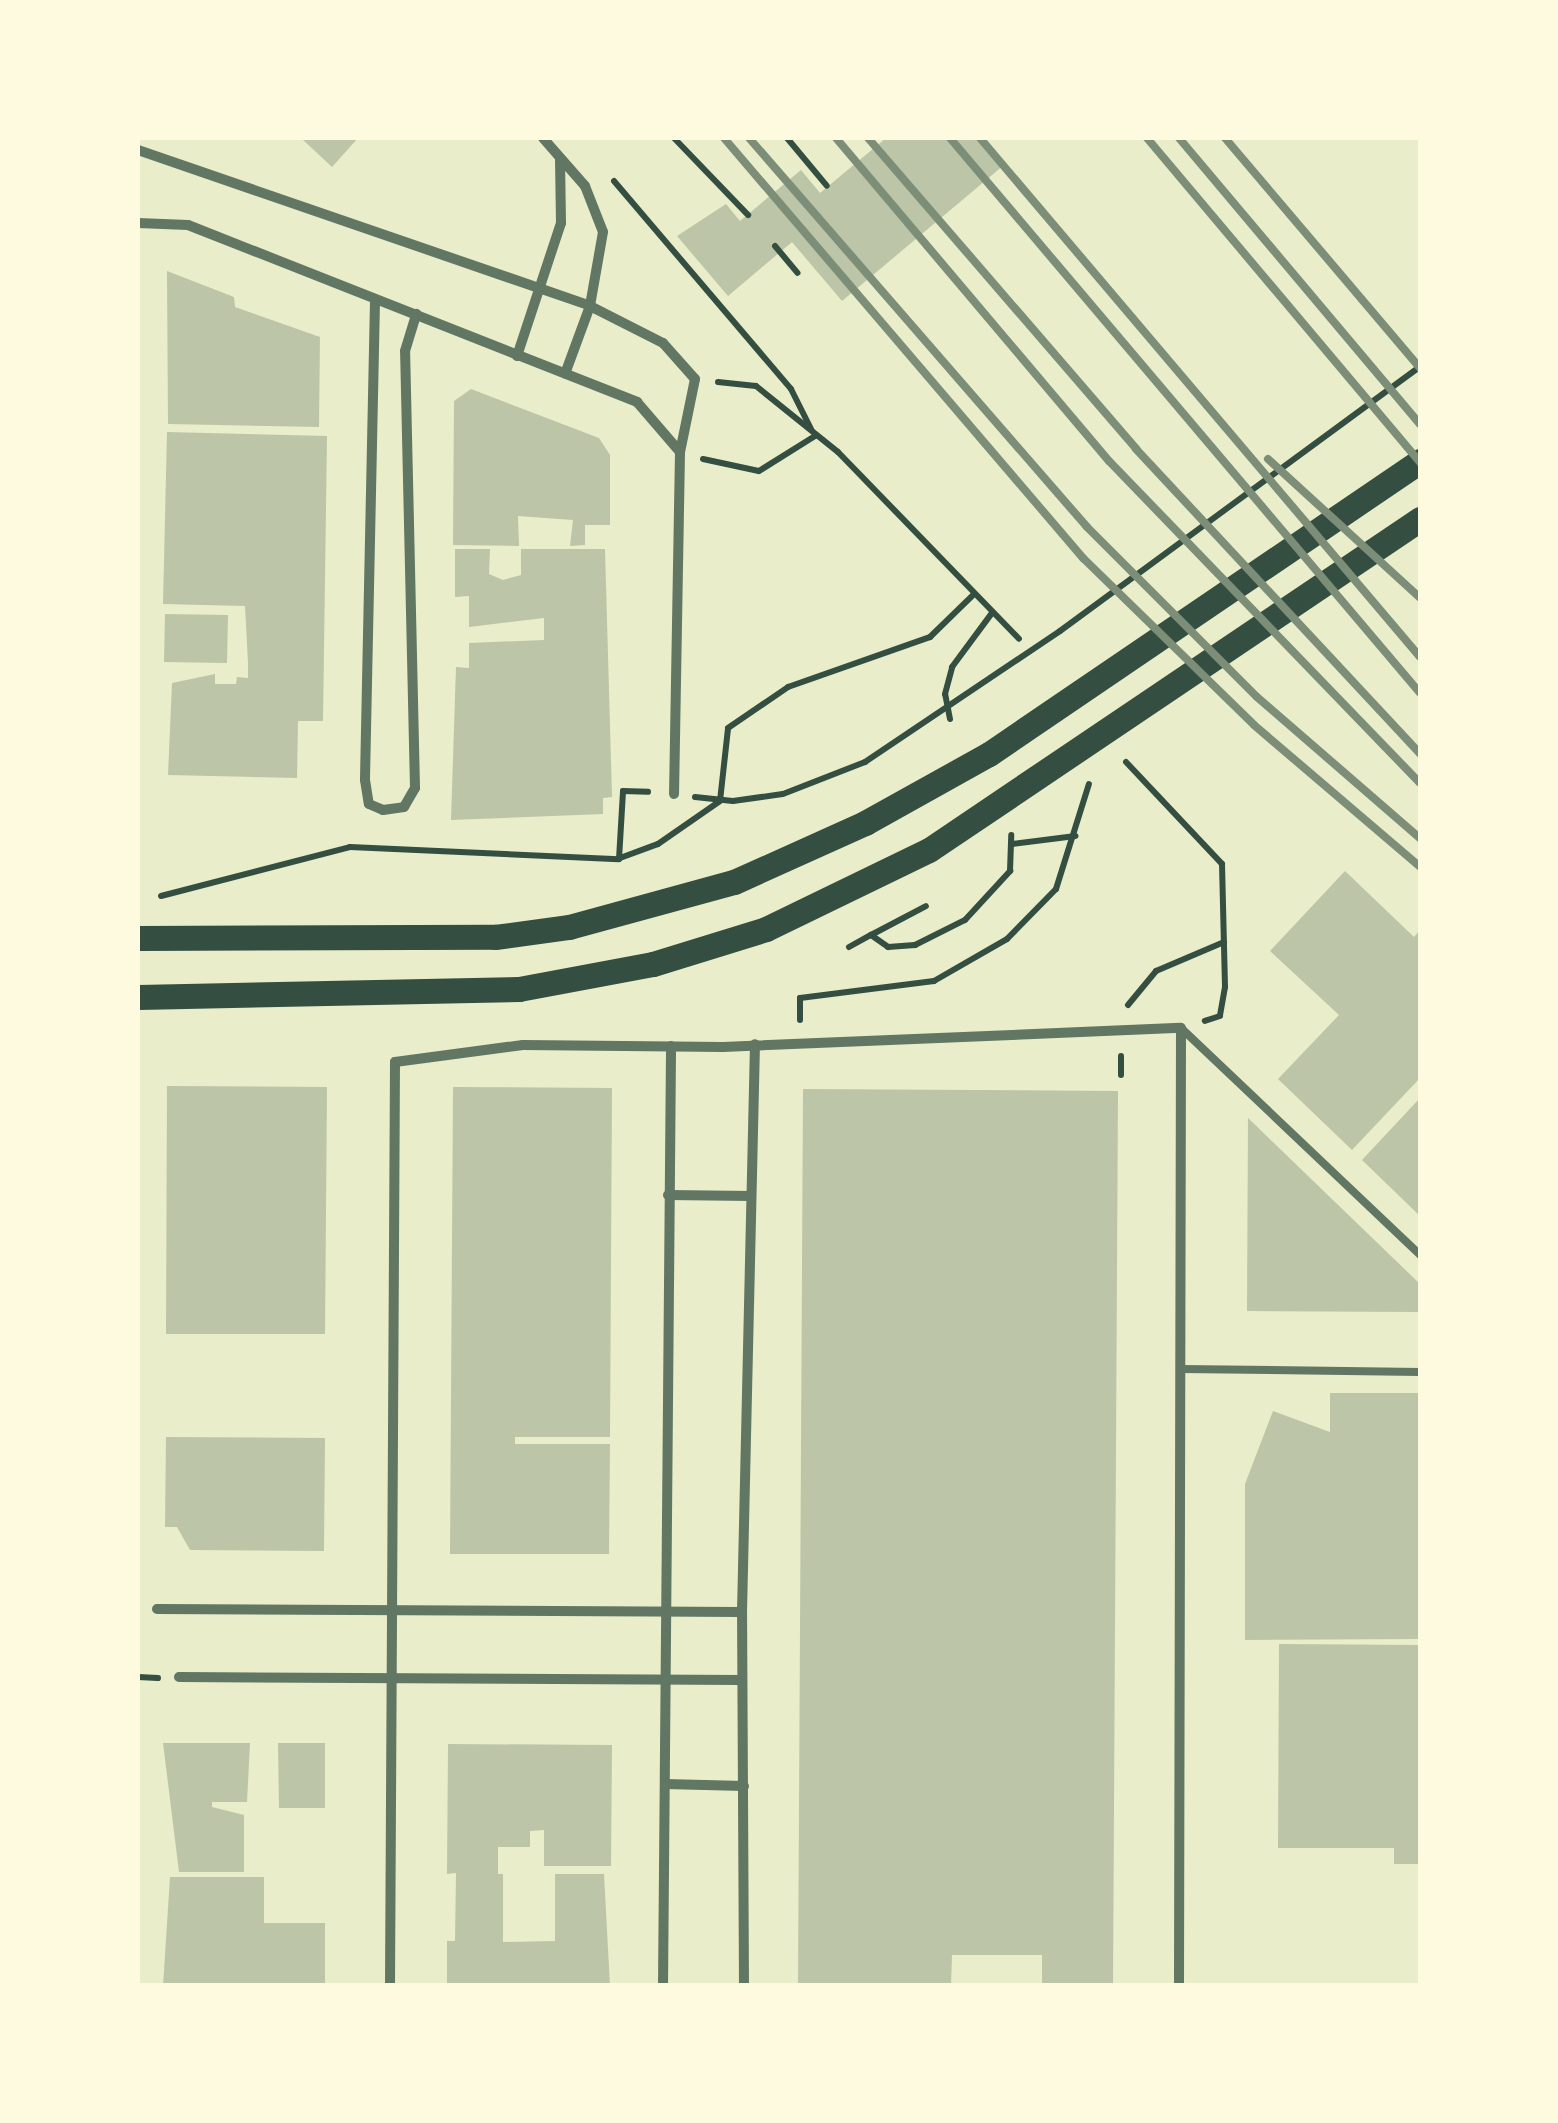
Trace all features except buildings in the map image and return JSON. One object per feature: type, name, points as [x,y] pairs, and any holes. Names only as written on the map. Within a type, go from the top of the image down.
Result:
[{"type":"main road","points":[[138,938],[433,941],[568,926],[734,882],[910,798],[1105,680],[1420,461]]},
{"type":"main road","points":[[138,997],[442,994],[600,976],[781,924],[952,835],[1420,519]]},
{"type":"street","points":[[543,138],[600,215],[603,247],[590,306],[564,374]]},
{"type":"street","points":[[138,150],[590,306],[662,343],[695,379],[680,452],[674,794]]},
{"type":"street","points":[[517,356],[564,208],[558,155]]},
{"type":"street","points":[[138,224],[188,225],[636,402],[680,452]]},
{"type":"street","points":[[376,301],[365,780],[369,804],[383,810],[404,807],[415,788],[405,351],[416,314]]},
{"type":"street","points":[[390,1986],[390,1081],[395,1062],[406,1056],[523,1045],[755,1044],[1181,1028],[1179,1986]]},
{"type":"street","points":[[744,1986],[742,1612],[755,1044]]},
{"type":"street","points":[[664,1986],[671,1046]]},
{"type":"street","points":[[668,1195],[751,1196]]},
{"type":"street","points":[[157,1609],[742,1612]]},
{"type":"street","points":[[179,1677],[742,1680]]},
{"type":"street","points":[[665,1784],[744,1786]]},
{"type":"lane","points":[[1181,1028],[1420,1254]]},
{"type":"lane","points":[[1180,1370],[1420,1372]]},
{"type":"path","points":[[674,138],[748,215]]},
{"type":"path","points":[[786,138],[827,186]]},
{"type":"path","points":[[604,168],[790,389],[815,436]]},
{"type":"path","points":[[776,246],[798,273]]},
{"type":"path","points":[[674,794],[720,801],[816,786],[865,762],[1060,632],[1420,367]]},
{"type":"path","points":[[695,379],[756,386],[815,436],[1019,639]]},
{"type":"path","points":[[680,452],[759,471],[815,436]]},
{"type":"path","points":[[161,896],[350,848],[619,858],[658,844],[720,801],[728,728],[788,687],[930,637],[973,595]]},
{"type":"path","points":[[950,719],[945,694],[952,666],[992,613]]},
{"type":"path","points":[[1126,762],[1222,864],[1224,942],[1220,1016]]},
{"type":"path","points":[[800,1040],[800,998],[934,981],[987,955],[1056,889],[1076,836],[1090,779]]},
{"type":"path","points":[[619,858],[622,791]]},
{"type":"path","points":[[871,935],[882,945],[903,948],[954,927],[1006,877],[1010,833]]},
{"type":"path","points":[[1012,844],[1076,836]]},
{"type":"path","points":[[849,947],[926,906]]},
{"type":"path","points":[[1120,1029],[1131,994],[1156,971],[1224,942]]},
{"type":"railway","points":[[724,138],[1083,558],[1254,725],[1420,867]]},
{"type":"railway","points":[[749,138],[1087,527],[1257,697],[1420,838]]},
{"type":"railway","points":[[836,138],[1109,461],[1420,783]]},
{"type":"railway","points":[[868,138],[1136,449],[1420,754]]},
{"type":"railway","points":[[950,138],[1420,693]]},
{"type":"railway","points":[[980,138],[1420,657]]},
{"type":"railway","points":[[1147,138],[1420,462]]},
{"type":"railway","points":[[1179,138],[1420,424]]},
{"type":"railway","points":[[1225,138],[1420,368]]},
{"type":"railway","points":[[1268,459],[1420,598]]}]
